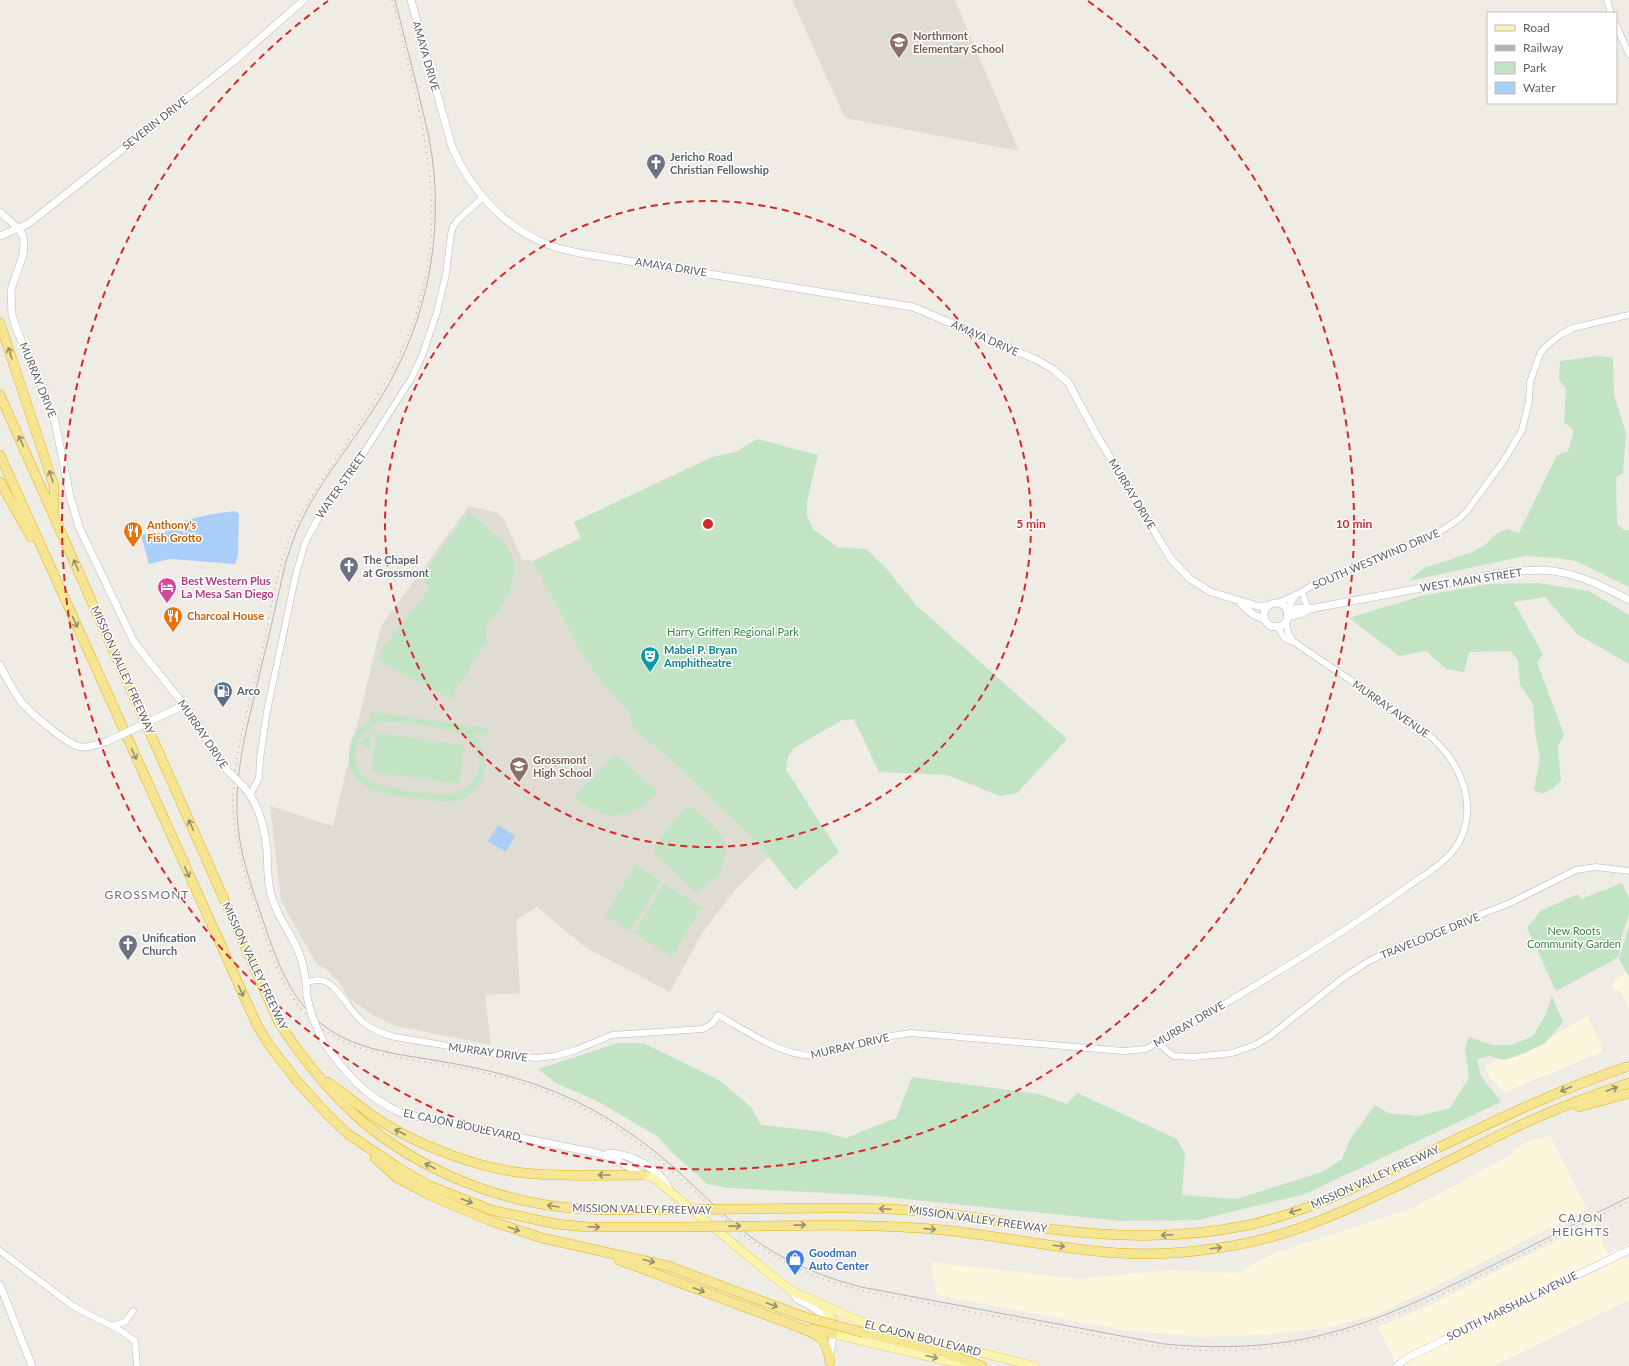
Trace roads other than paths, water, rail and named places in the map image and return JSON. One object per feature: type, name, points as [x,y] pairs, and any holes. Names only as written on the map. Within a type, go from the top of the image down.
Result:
[{"type":"highway","points":[[0,323],[54,486],[54,515]]},
{"type":"highway","name":"MISSION VALLEY FREEWAY","points":[[0,395],[279,1023],[314,1072],[355,1115],[381,1135],[428,1164],[473,1186],[514,1199],[589,1210],[842,1208],[914,1210],[961,1215],[1058,1230],[1119,1236],[1168,1235],[1214,1231],[1251,1224],[1309,1207],[1364,1183],[1520,1109],[1591,1078],[1629,1066]]},
{"type":"highway","name":"MISSION VALLEY FREEWAY","points":[[0,455],[256,1025],[269,1045],[296,1081],[348,1134],[397,1167],[430,1186],[491,1210],[528,1219],[588,1227],[845,1225],[914,1227],[1119,1253],[1170,1252],[1218,1248],[1252,1242],[1318,1223],[1536,1118],[1629,1083]]},
{"type":"highway","points":[[0,458],[7,472]]},
{"type":"highway","points":[[0,482],[59,587]]},
{"type":"highway","points":[[1591,1078],[1629,1061]]},
{"type":"highway","points":[[314,1072],[379,1120],[425,1144],[482,1165],[524,1173],[553,1175],[643,1175]]},
{"type":"highway","points":[[1536,1118],[1629,1094]]},
{"type":"highway","points":[[348,1134],[396,1177],[429,1195],[520,1232],[644,1260],[689,1273],[802,1316],[864,1334],[945,1353],[982,1366]]},
{"type":"highway","points":[[598,1250],[821,1337],[828,1350],[829,1364]]},
{"type":"highway","points":[[793,1325],[833,1334]]},
{"type":"main road","name":"SEVERIN DRIVE","points":[[0,236],[28,224],[234,61],[304,0]]},
{"type":"main road","name":"AMAYA DRIVE","points":[[411,0],[452,148],[468,179],[483,198],[500,215],[519,230],[552,246],[579,254],[913,307],[1037,360],[1054,370],[1068,382]]},
{"type":"main road","points":[[0,212],[18,228]]},
{"type":"main road","name":"MURRAY DRIVE","points":[[18,228],[23,236],[24,244],[23,255],[11,290],[12,315],[16,328],[46,396],[55,422],[70,496],[79,527],[134,642],[199,725],[220,762],[250,795],[260,815],[266,842],[270,890],[274,903],[299,954],[306,982]]},
{"type":"main road","name":"MURRAY DRIVE","points":[[1068,382],[1096,434],[1171,559],[1190,579],[1211,592]]},
{"type":"main road","name":"WEST MAIN STREET","points":[[1286,615],[1303,613],[1309,609],[1513,571],[1545,570],[1567,574],[1604,587],[1629,600]]},
{"type":"main road","name":"MURRAY AVENUE","points":[[1211,592],[1257,606],[1268,606],[1278,603]]},
{"type":"main road","name":"MURRAY AVENUE","points":[[1240,602],[1254,615],[1264,619],[1269,625],[1277,626]]},
{"type":"main road","points":[[1277,626],[1286,615],[1283,606],[1278,603]]},
{"type":"main road","points":[[1264,619],[1265,609],[1268,606]]},
{"type":"main road","points":[[0,665],[20,700],[50,728],[79,747],[85,747],[108,741],[184,705]]},
{"type":"main road","name":"EL CAJON BOULEVARD","points":[[306,982],[309,1007],[316,1029],[324,1044],[366,1093],[382,1104],[401,1113],[596,1152],[617,1154],[640,1162],[658,1174],[667,1184],[671,1192]]},
{"type":"main road","name":"EL CAJON BOULEVARD","points":[[596,1152],[613,1158],[643,1175],[654,1178],[792,1291],[802,1294],[824,1306],[864,1324],[1035,1366]]},
{"type":"main road","name":"SOUTH MARSHALL AVENUE","points":[[1397,1366],[1406,1358],[1629,1250]]},
{"type":"main road","points":[[0,1285],[32,1366]]},
{"type":"main road","name":"EL CAJON BOULEVARD","points":[[792,1291],[797,1299],[820,1313],[833,1334],[948,1361],[982,1366]]},
{"type":"main road","points":[[824,1306],[833,1322],[829,1364]]},
{"type":"main road","points":[[833,1334],[842,1325],[864,1324]]},
{"type":"street","points":[[1607,0],[1611,12]]},
{"type":"street","points":[[1617,26],[1629,54]]},
{"type":"street","name":"WATER STREET","points":[[250,795],[259,778],[260,759],[267,711],[296,574],[305,543],[316,522],[349,476],[411,380],[422,356],[437,312],[446,274],[453,227],[458,220],[483,198]]},
{"type":"street","name":"SOUTH WESTWIND DRIVE","points":[[1278,603],[1296,596],[1315,584],[1439,532],[1463,515],[1505,459],[1522,430],[1529,400],[1530,382],[1540,354],[1554,339],[1573,328],[1629,315]]},
{"type":"street","points":[[1303,591],[1304,600],[1309,609]]},
{"type":"street","name":"SOUTH WESTWIND DRIVE","points":[[1286,615],[1296,596]]},
{"type":"street","points":[[1286,615],[1289,635],[1294,642]]},
{"type":"street","name":"MURRAY AVENUE","points":[[1277,626],[1285,639],[1294,642],[1430,736],[1444,751],[1453,764],[1467,794]]},
{"type":"street","name":"MURRAY DRIVE","points":[[306,982],[316,980],[324,981],[341,996],[352,1012],[365,1023],[382,1033],[395,1037],[503,1056],[536,1058],[555,1056],[576,1050],[612,1036],[703,1029],[712,1024],[718,1015],[773,1045],[806,1056],[813,1056],[879,1038],[911,1033],[1124,1051],[1144,1049],[1159,1043],[1358,922],[1440,863],[1454,848],[1464,830],[1467,816],[1467,794]]},
{"type":"street","name":"TRAVELODGE DRIVE","points":[[1159,1043],[1174,1056],[1194,1058],[1232,1053],[1254,1045],[1270,1036],[1343,978],[1369,961],[1397,947],[1510,903],[1576,870],[1596,867],[1610,867],[1629,871]]},
{"type":"street","points":[[0,1251],[73,1306],[135,1341],[137,1366]]},
{"type":"street","points":[[110,1326],[125,1322],[132,1311]]},
{"type":"water","points":[[236,511],[239,514],[238,555],[235,564],[170,559],[149,564],[141,535],[164,533],[188,520],[208,515]]},
{"type":"water","points":[[498,825],[515,836],[506,852],[488,841]]},
{"type":"tram line","points":[[395,0],[426,124],[432,156],[435,186],[435,217],[433,247],[428,276],[412,334],[400,362],[376,406],[320,487],[301,521],[295,536],[286,561],[249,720],[237,791],[240,841],[246,869],[255,897],[282,971],[299,1000],[310,1013],[336,1034],[363,1046],[395,1054],[498,1073],[555,1092],[591,1109],[615,1123],[649,1147],[671,1165],[742,1230],[763,1246],[776,1254],[817,1273],[861,1287],[1164,1344],[1212,1347],[1261,1345],[1293,1341],[1341,1330],[1388,1314],[1433,1294],[1629,1197]]},
{"type":"railway","points":[[392,0],[418,107],[430,178],[432,214],[430,251],[423,288],[409,333],[389,376],[301,513],[290,537],[276,583],[259,667],[239,746],[234,786],[234,823],[244,871],[254,902],[279,972],[292,996],[309,1018],[334,1037],[366,1050],[400,1058],[495,1075],[538,1088],[581,1107],[609,1123],[661,1161],[740,1232],[765,1250],[815,1276],[868,1292],[1145,1345],[1189,1350],[1234,1350],[1260,1348],[1312,1340],[1361,1327],[1410,1309],[1434,1298],[1629,1201]]},
{"type":"place","name":"Northmont Elementary School","points":[[899,59]]},
{"type":"place","name":"Jericho Road Christian Fellowship","points":[[656,180]]},
{"type":"place","name":"Anthony's Fish Grotto","points":[[133,548]]},
{"type":"place","name":"The Chapel at Grossmont","points":[[349,583]]},
{"type":"place","name":"Best Western Plus La Mesa San Diego","points":[[167,604]]},
{"type":"place","name":"Charcoal House","points":[[173,633]]},
{"type":"place","name":"Mabel P. Bryan Amphitheatre","points":[[650,673]]},
{"type":"place","name":"Arco","points":[[223,708]]},
{"type":"place","name":"Grossmont High School","points":[[519,783]]},
{"type":"place","name":"Unification Church","points":[[128,961]]},
{"type":"place","name":"Goodman Auto Center","points":[[795,1276]]},
{"type":"district","name":"GROSSMONT","points":[[147,895]]},
{"type":"district","name":"CAJON HEIGHTS","points":[[1581,1225]]},
{"type":"park label","name":"Harry Griffen Regional Park","points":[[733,632]]},
{"type":"park label","name":"New Roots Community Garden","points":[[1574,937]]}]
